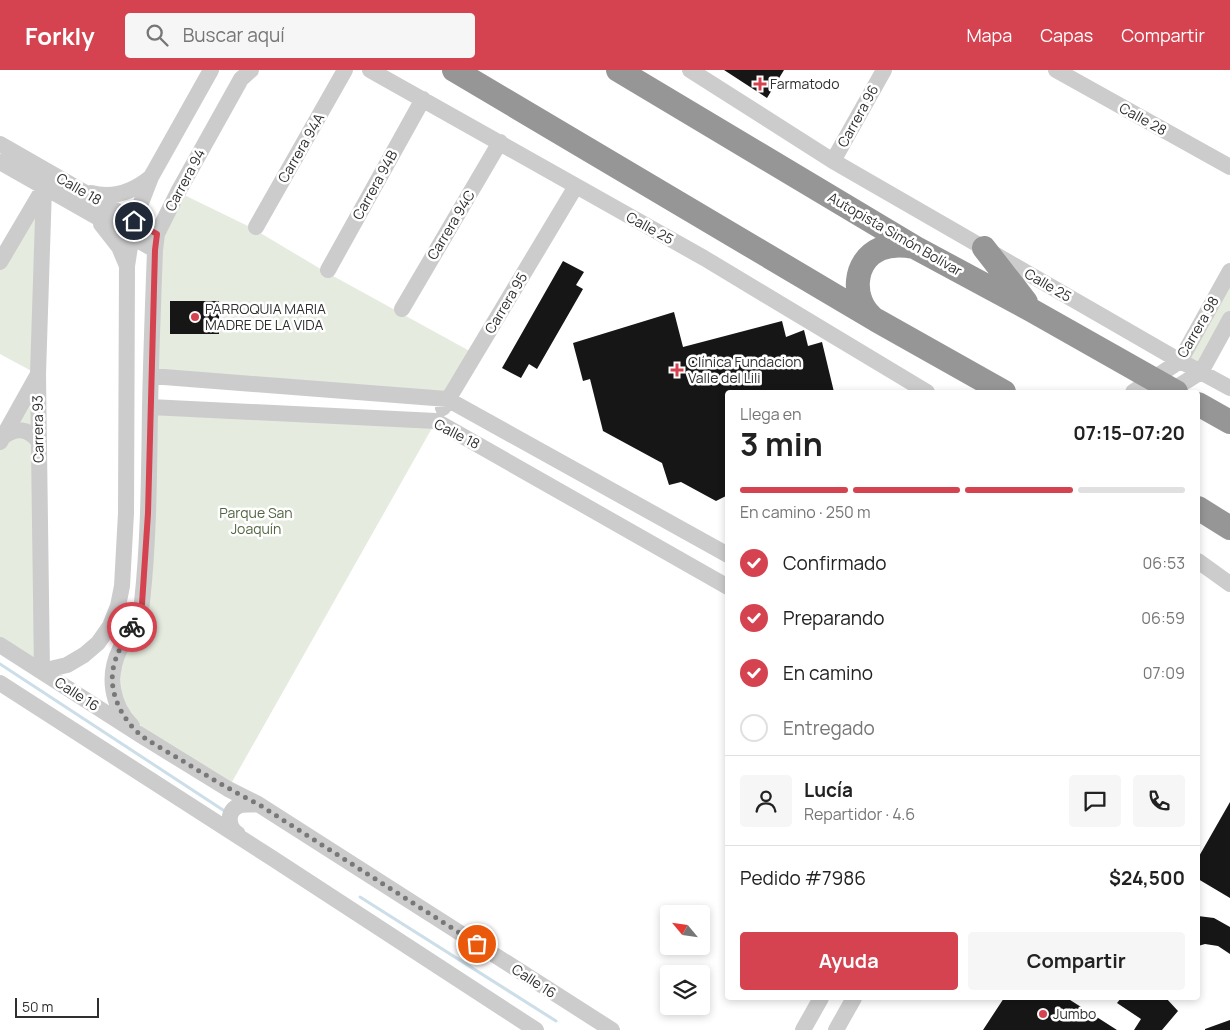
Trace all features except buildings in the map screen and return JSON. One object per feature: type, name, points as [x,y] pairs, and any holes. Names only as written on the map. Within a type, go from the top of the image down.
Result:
[{"type":"highway","points":[[454,70],[876,320],[1000,390]]},
{"type":"highway","name":"Autopista Simón Bolívar","points":[[618,70],[649,80],[916,248],[1031,310],[1168,389]]},
{"type":"highway","points":[[876,320],[864,309],[858,295],[858,280],[863,265],[873,253],[885,247],[902,245],[916,248]]},
{"type":"highway","points":[[984,248],[1031,310]]},
{"type":"highway","points":[[1200,405],[1230,422]]},
{"type":"highway","points":[[1200,509],[1230,528]]},
{"type":"street","name":"Carrera 94","points":[[42,671],[67,666],[84,656],[98,643],[110,626],[118,606],[122,586],[126,513],[127,266],[133,229],[151,177],[211,70]]},
{"type":"street","name":"Carrera 94","points":[[142,736],[122,712],[116,700],[112,684],[113,666],[142,604],[148,513],[156,242],[178,192],[241,79],[251,70]]},
{"type":"street","name":"Carrera 94A","points":[[256,227],[345,70]]},
{"type":"street","name":"Calle 25","points":[[370,70],[704,258],[924,390]]},
{"type":"street","name":"Calle 25","points":[[690,70],[833,161],[1230,388]]},
{"type":"street","name":"Carrera 96","points":[[833,161],[884,70]]},
{"type":"street","name":"Calle 28","points":[[1056,70],[1230,167]]},
{"type":"street","name":"Carrera 94B","points":[[328,270],[423,99]]},
{"type":"street","name":"Carrera 94C","points":[[402,309],[500,142]]},
{"type":"street","name":"Calle 18","points":[[0,144],[82,192],[133,229],[156,242]]},
{"type":"street","name":"Calle 18","points":[[0,162],[93,215],[133,229]]},
{"type":"street","points":[[82,192],[114,196],[141,186],[151,177]]},
{"type":"street","name":"Carrera 95","points":[[436,421],[447,399],[576,186]]},
{"type":"street","points":[[0,262],[44,187]]},
{"type":"street","name":"Carrera 93","points":[[42,671],[38,374],[44,187]]},
{"type":"street","points":[[93,215],[119,247],[127,266]]},
{"type":"street","points":[[13,240],[22,239],[30,241],[42,254]]},
{"type":"street","name":"Carrera 98","points":[[1168,389],[1180,361],[1230,271]]},
{"type":"street","name":"Carrera 98","points":[[1168,389],[1201,372],[1230,319]]},
{"type":"street","points":[[1,440],[38,374]]},
{"type":"street","name":"Calle 18","points":[[151,376],[447,399],[725,553]]},
{"type":"street","name":"Calle 18","points":[[150,407],[436,421],[725,585]]},
{"type":"street","points":[[1,440],[9,432],[17,430],[33,434],[38,441]]},
{"type":"street","points":[[126,513],[128,519],[134,523],[140,523],[146,519],[148,513]]},
{"type":"street","points":[[1200,562],[1230,584]]},
{"type":"street","name":"Calle 16","points":[[0,645],[142,736],[228,789],[258,804],[612,1030]]},
{"type":"street","points":[[0,683],[536,1030]]},
{"type":"street","points":[[258,804],[241,805],[235,808],[230,816],[230,826],[234,832],[272,858]]},
{"type":"street","points":[[836,1030],[853,1000]]},
{"type":"street","points":[[803,1030],[818,1003]]},
{"type":"street","points":[[810,1030],[818,1016],[818,1003]]},
{"type":"green space","points":[[44,187],[42,671],[0,645],[0,442],[37,374],[0,354],[0,262]]},
{"type":"green space","points":[[178,192],[252,228],[324,271],[475,354],[447,399],[151,376],[155,250]],"holes":[[[170,301],[219,301],[219,333],[171,334]]]},
{"type":"green space","points":[[1230,271],[1230,319],[1201,372],[1180,361]]},
{"type":"green space","name":"Parque San Joaquín","points":[[150,407],[436,421],[228,789],[122,712],[120,649],[137,619]]},
{"type":"waterway","points":[[0,664],[223,810]]},
{"type":"waterway","points":[[360,897],[556,1021]]},
{"type":"way so far","points":[[132,627],[113,666],[112,684],[116,700],[122,712],[142,736],[228,789],[258,804],[477,944]]},
{"type":"place","name":"Farmatodo","points":[[760,84]]},
{"type":"place","name":"PARROQUIA MARIA MADRE DE LA VIDA","points":[[195,317]]},
{"type":"place","name":"Clínica Fundacion Valle del Lili","points":[[677,370]]},
{"type":"place","name":"Jumbo","points":[[1043,1014]]},
{"type":"route","points":[[132,627],[142,604],[148,513],[157,234],[134,221]]}]
